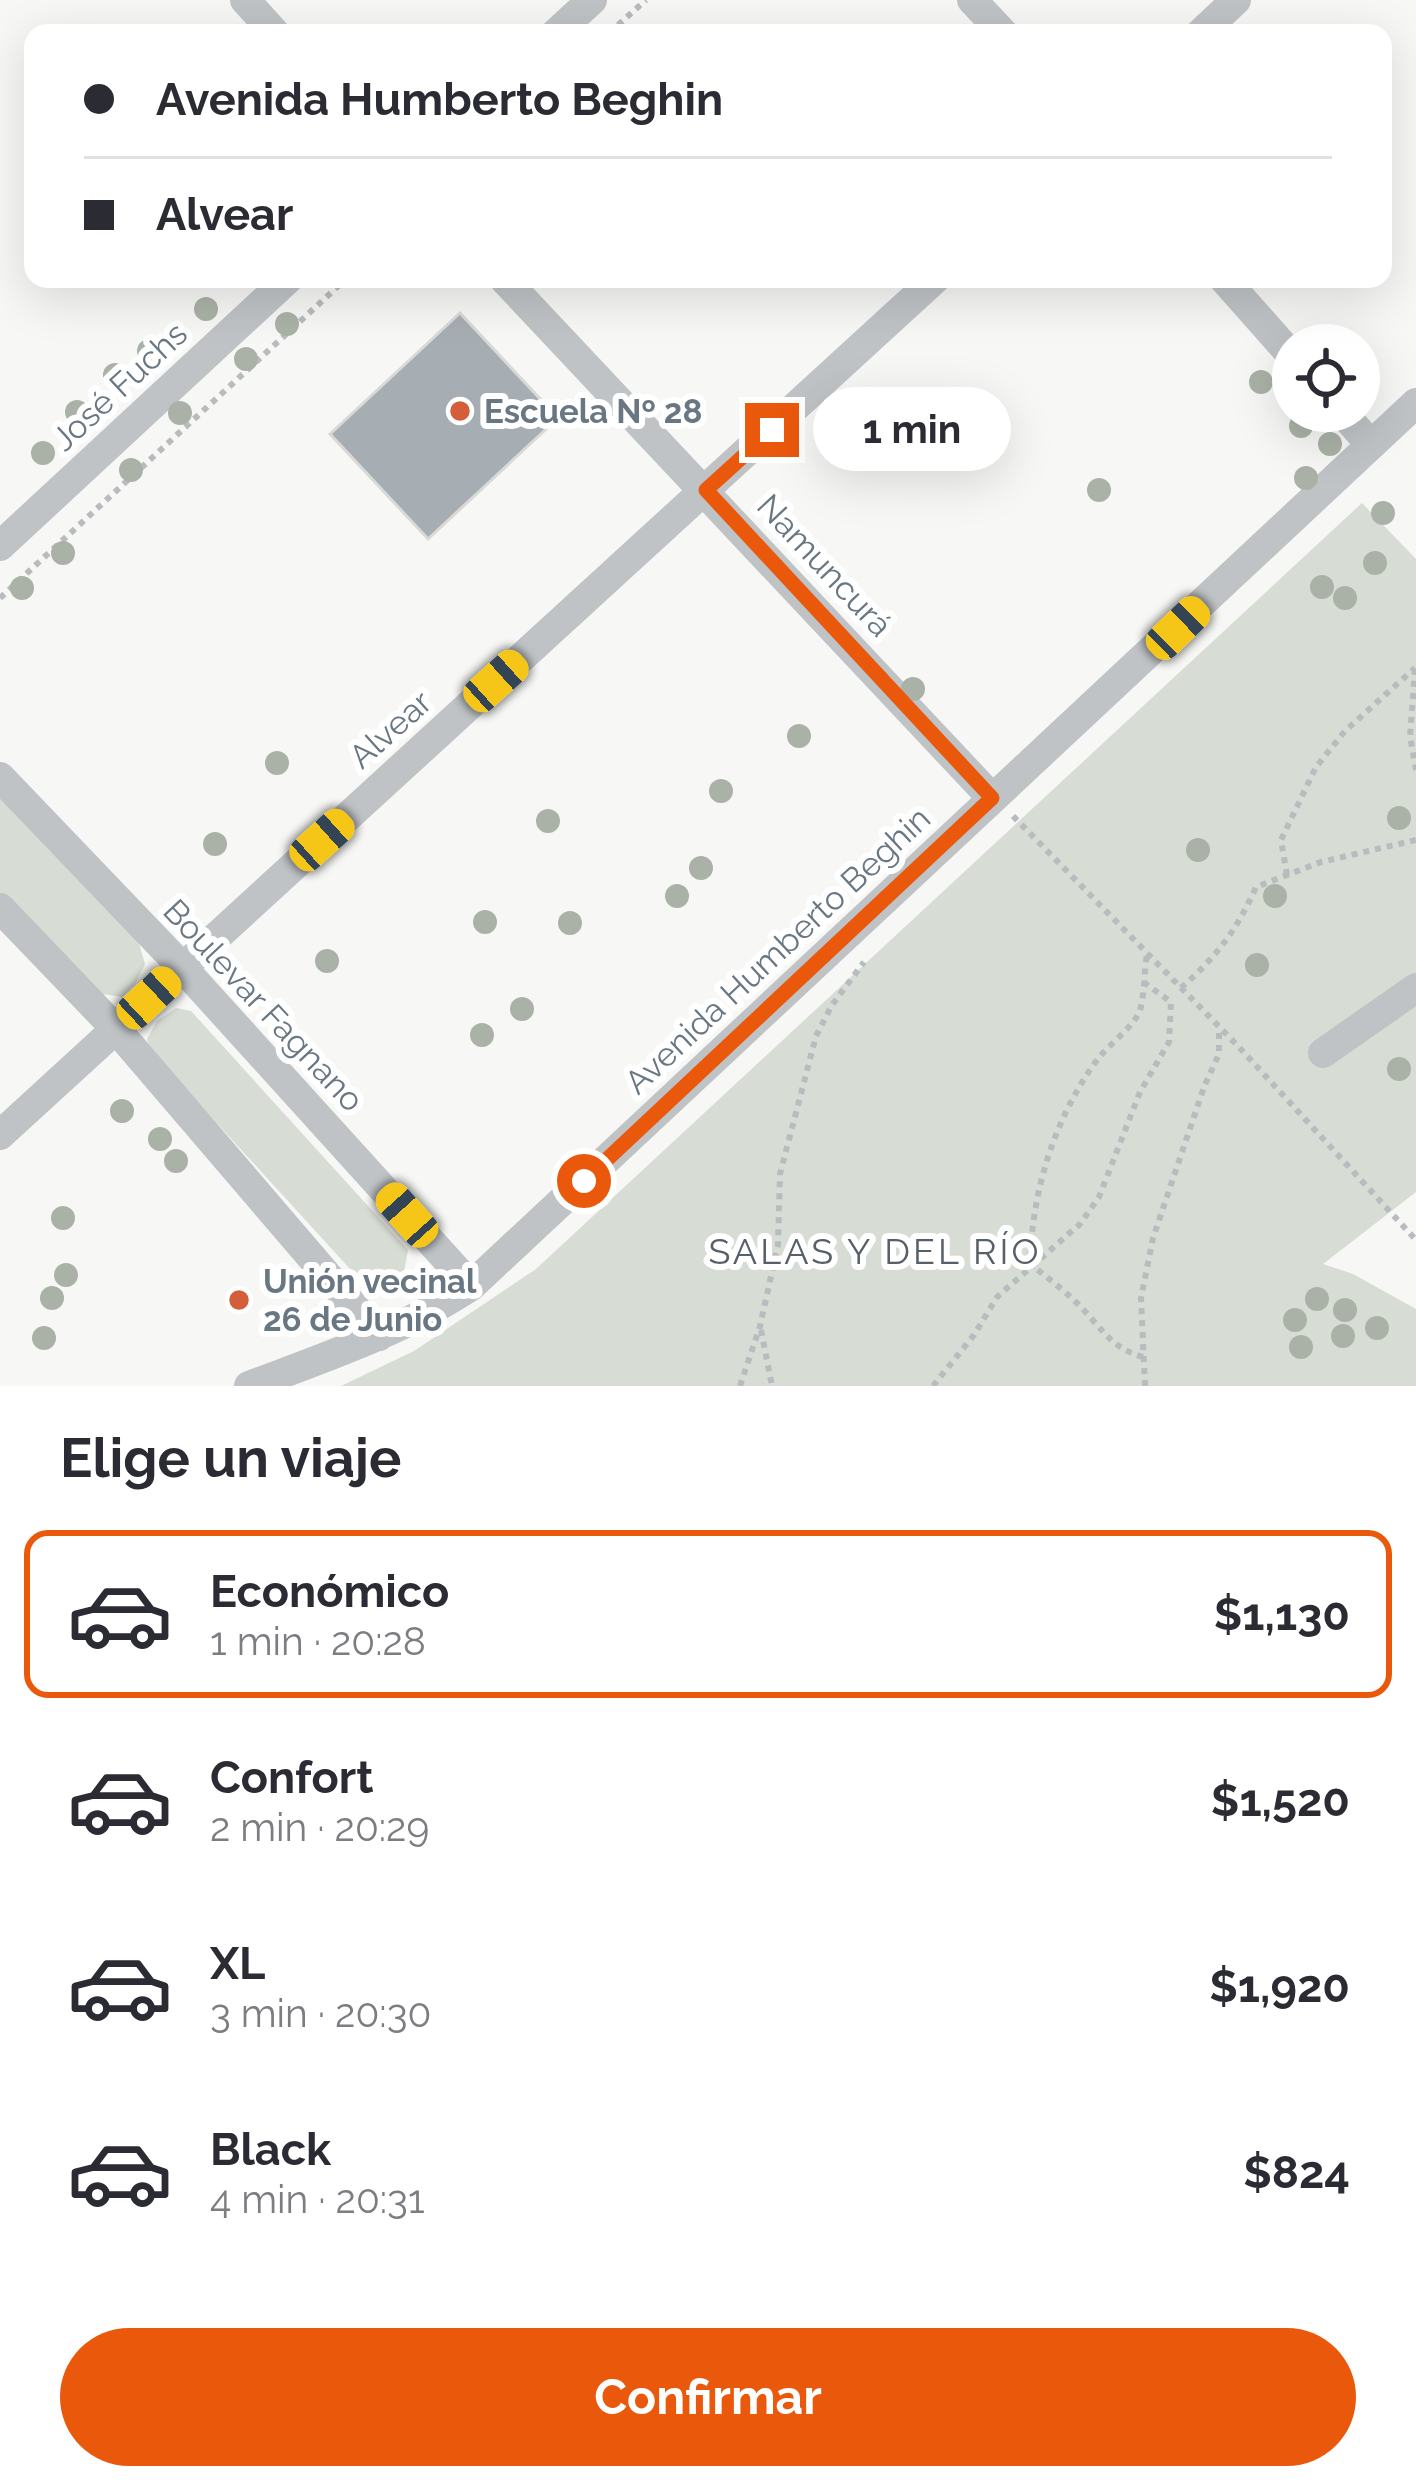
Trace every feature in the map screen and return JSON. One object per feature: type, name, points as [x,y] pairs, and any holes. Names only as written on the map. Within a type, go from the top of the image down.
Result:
[{"type":"street","points":[[245,0],[267,24]]},
{"type":"street","points":[[566,24],[592,0]]},
{"type":"street","points":[[972,0],[995,24]]},
{"type":"street","points":[[1211,24],[1236,0]]},
{"type":"street","name":"José Fuchs","points":[[0,546],[278,288]]},
{"type":"street","name":"Namuncurá","points":[[513,288],[992,798]]},
{"type":"street","name":"Alvear","points":[[0,1135],[925,288]]},
{"type":"street","points":[[1232,288],[1272,333]]},
{"type":"street","name":"Avenida Humberto Beghin","points":[[249,1386],[379,1336],[432,1312],[471,1286],[1416,403]]},
{"type":"street","points":[[1360,432],[1371,445]]},
{"type":"street","name":"Boulevar Fagnano","points":[[0,777],[182,967],[471,1286]]},
{"type":"street","points":[[0,908],[116,1029],[379,1336]]},
{"type":"street","points":[[1323,1053],[1416,988]]},
{"type":"path","points":[[620,24],[646,0]]},
{"type":"path","points":[[0,598],[336,288]]},
{"type":"path","points":[[1415,667],[1410,736],[1416,770]]},
{"type":"path","points":[[1288,874],[1281,840],[1316,767],[1345,731],[1415,667]]},
{"type":"path","points":[[992,798],[1219,1027],[1416,1240]]},
{"type":"path","points":[[1181,988],[1215,958],[1239,926],[1256,887],[1322,862],[1416,840]]},
{"type":"path","points":[[1143,1357],[1121,1351],[1105,1338],[1091,1318],[1030,1264],[1030,1237],[1043,1167],[1063,1117],[1096,1061],[1139,1013],[1147,954]]},
{"type":"path","points":[[740,1386],[760,1326],[778,1245],[780,1174],[817,1036],[832,1005],[865,961]]},
{"type":"path","points":[[933,1386],[997,1297],[1080,1224],[1099,1197],[1140,1092],[1169,1042],[1171,1002],[1142,981]]},
{"type":"path","points":[[1145,1386],[1141,1298],[1153,1238],[1219,1054],[1219,1027]]},
{"type":"path","points":[[760,1326],[772,1386]]},
{"type":"shaded area","points":[[1362,503],[1416,559],[1416,1192],[1323,1264],[1353,1274],[1416,1309],[1416,1386],[341,1386],[414,1351],[536,1269]]},
{"type":"shaded area","points":[[0,797],[139,943],[145,964],[122,997],[96,993],[0,892]]},
{"type":"shaded area","points":[[176,1008],[191,1011],[408,1250],[404,1272],[393,1283],[378,1284],[351,1270],[150,1050],[147,1039],[157,1021]]},
{"type":"building","points":[[460,313],[558,418],[428,539],[330,434]]},
{"type":"place","name":"Escuela Nº 28","points":[[460,411]]},
{"type":"place","name":"Unión vecinal 26 de Junio","points":[[239,1300]]},
{"type":"district","name":"SALAS Y DEL RÍO","points":[[875,1251]]},
{"type":"route","points":[[584,1181],[992,798],[706,490],[772,430]]}]
